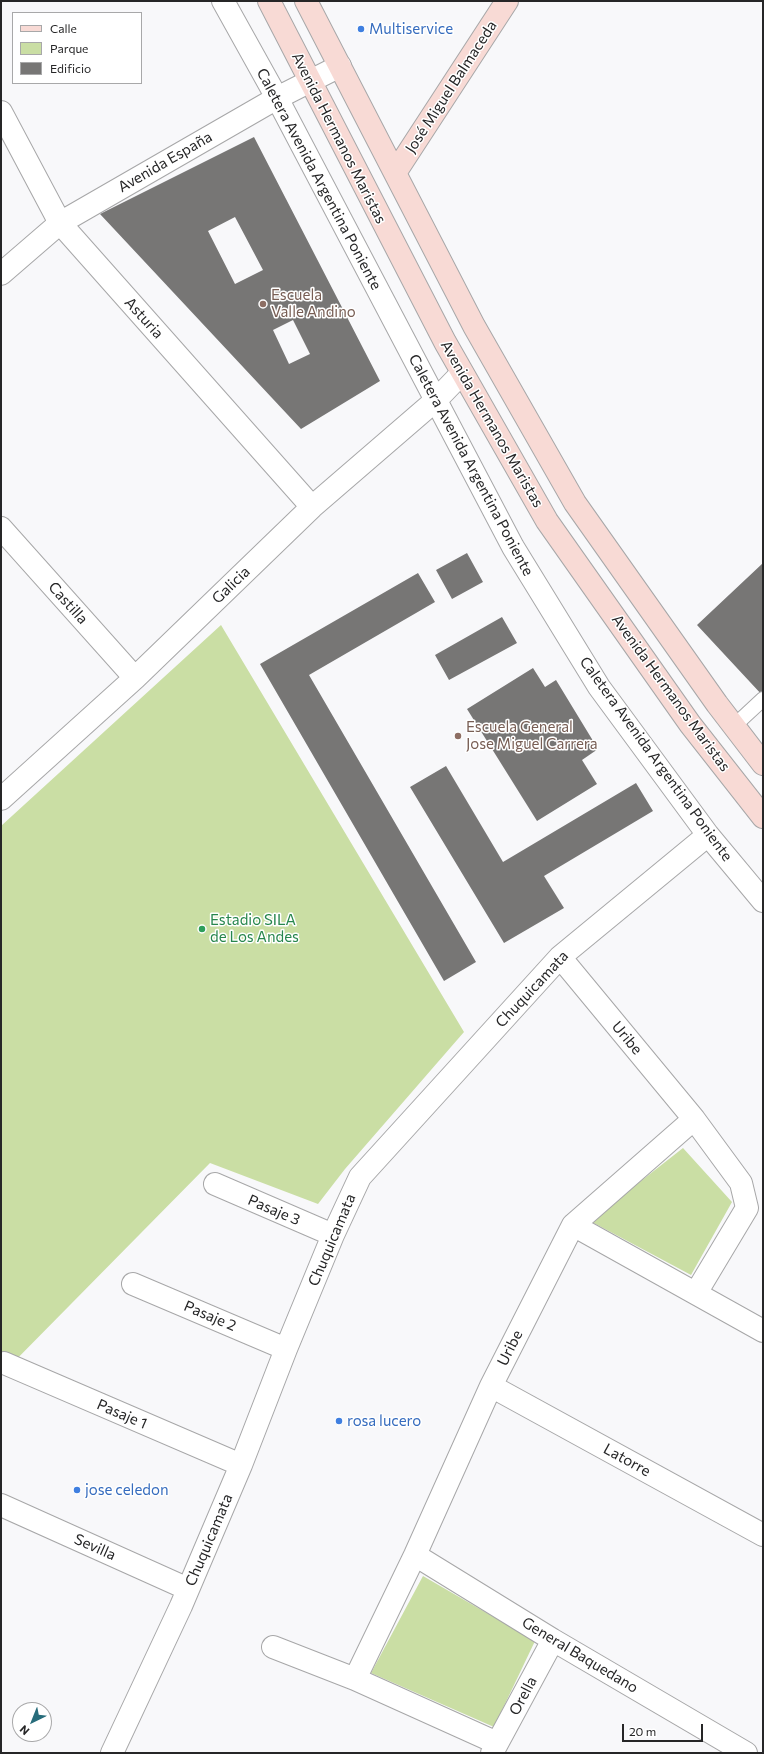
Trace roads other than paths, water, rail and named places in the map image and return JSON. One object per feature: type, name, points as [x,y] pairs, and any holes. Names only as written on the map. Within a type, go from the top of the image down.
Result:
[{"type":"main road","name":"Avenida Hermanos Maristas","points":[[269,1],[445,342],[547,521],[690,724],[763,817]]},
{"type":"main road","name":"Avenida Hermanos Maristas","points":[[306,1],[474,326],[575,503],[717,704],[763,764]]},
{"type":"main road","name":"José Miguel Balmaceda","points":[[394,172],[507,1]]},
{"type":"street","name":"Caletera Avenida Argentina Poniente","points":[[223,1],[277,98],[513,547],[599,686],[708,835],[763,901]]},
{"type":"street","name":"Avenida España","points":[[1,274],[60,223],[277,98],[340,66]]},
{"type":"street","name":"Asturia","points":[[1,112],[60,223],[312,507]]},
{"type":"street","name":"Galicia","points":[[1,799],[135,678],[312,507],[436,400],[462,373]]},
{"type":"street","name":"Castilla","points":[[1,528],[135,678]]},
{"type":"street","name":"Chuquicamata","points":[[112,1753],[188,1589],[241,1465],[286,1349],[333,1235],[360,1177],[560,957],[708,835]]},
{"type":"street","name":"Uribe","points":[[560,957],[694,1119],[741,1183],[747,1208],[696,1293]]},
{"type":"street","name":"Uribe","points":[[491,1386],[573,1225],[694,1119]]},
{"type":"street","name":"Pasaje 3","points":[[215,1184],[333,1235]]},
{"type":"street","points":[[573,1225],[763,1331]]},
{"type":"street","name":"Pasaje 2","points":[[133,1284],[286,1349]]},
{"type":"street","name":"Pasaje 1","points":[[4,1363],[241,1465]]},
{"type":"street","points":[[355,1679],[415,1555],[491,1386]]},
{"type":"street","name":"Latorre","points":[[491,1386],[763,1535]]},
{"type":"street","name":"Sevilla","points":[[1,1505],[188,1589]]},
{"type":"street","name":"General Baquedano","points":[[415,1555],[553,1640],[746,1753]]},
{"type":"street","name":"Orella","points":[[495,1748],[553,1640]]},
{"type":"street","points":[[274,1647],[355,1679],[495,1748]]},
{"type":"lane","points":[[734,726],[763,698]]},
{"type":"place","name":"Multiservice","points":[[361,29]]},
{"type":"place","name":"Escuela Valle Andino","points":[[263,304]]},
{"type":"place","name":"Escuela General Jose Miguel Carrera","points":[[458,736]]},
{"type":"place","name":"Estadio SILA de Los Andes","points":[[202,929]]},
{"type":"place","name":"rosa lucero","points":[[339,1421]]},
{"type":"place","name":"jose celedon","points":[[77,1490]]}]
